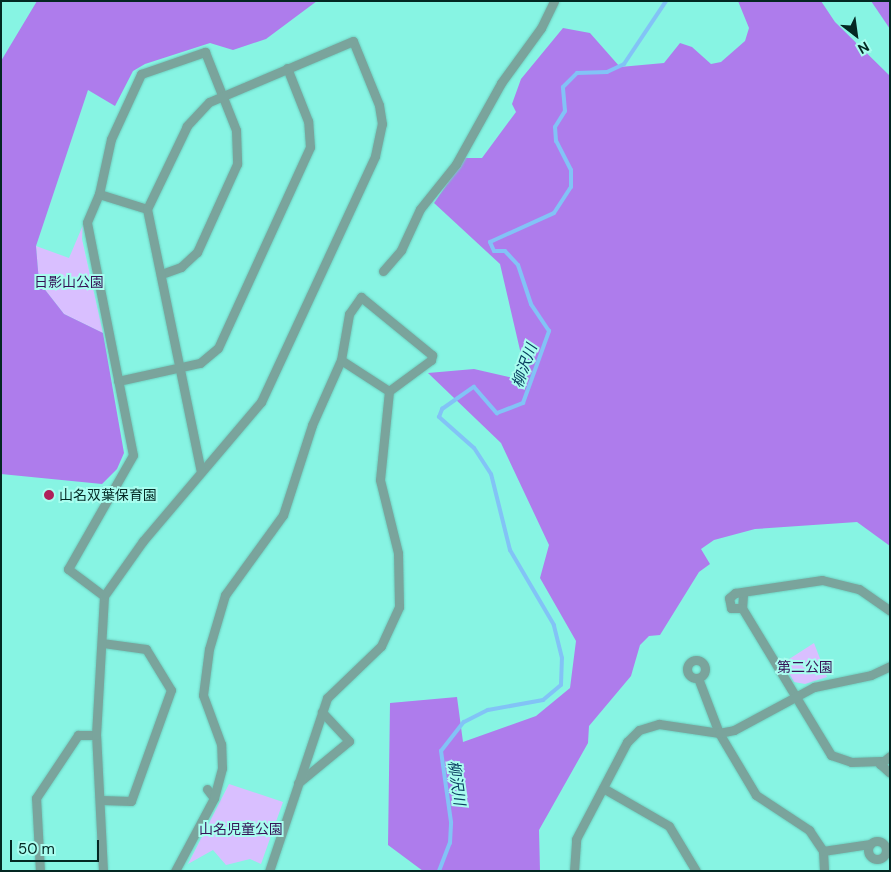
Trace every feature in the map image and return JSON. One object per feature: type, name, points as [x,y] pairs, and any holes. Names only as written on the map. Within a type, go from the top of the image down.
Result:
[{"type":"street","points":[[383,271],[401,250],[420,209],[456,164],[501,82],[541,28],[554,1]]},
{"type":"street","points":[[103,871],[101,800],[96,736],[103,643],[104,596],[201,472],[261,402],[381,140],[379,105],[353,41],[221,94],[194,114],[147,209],[162,274],[179,369],[201,472]]},
{"type":"street","points":[[104,596],[68,569],[133,455],[88,235],[87,222],[99,194],[111,139],[146,69],[205,52],[236,130],[237,164],[197,252],[181,268],[162,274]]},
{"type":"street","points":[[118,380],[179,369],[200,363],[218,348],[307,156],[308,121],[287,68]]},
{"type":"street","points":[[99,194],[147,209]]},
{"type":"street","points":[[175,871],[214,798],[222,768],[221,744],[203,695],[209,649],[225,595],[283,515],[312,425],[341,360],[349,314],[361,297],[432,354],[432,360],[389,391],[380,480],[398,553],[399,607],[380,646],[327,698],[269,871]]},
{"type":"street","points":[[341,360],[389,391]]},
{"type":"street","points":[[742,608],[733,609],[728,600],[735,593],[743,595],[773,586],[822,580],[859,589],[890,611]]},
{"type":"street","points":[[743,595],[742,608],[836,759],[881,761],[890,756]]},
{"type":"street","points":[[101,800],[131,800],[171,690],[146,649],[103,643]]},
{"type":"street","points":[[574,871],[576,839],[627,742],[639,730],[659,724],[719,732],[734,730],[796,696],[890,666]]},
{"type":"street","points":[[698,678],[719,732],[756,795],[809,830],[822,851],[824,871]]},
{"type":"street","points":[[298,783],[349,741],[322,712]]},
{"type":"street","points":[[40,871],[36,798],[78,735],[96,736]]},
{"type":"street","points":[[881,761],[881,769],[890,773]]},
{"type":"street","points":[[603,788],[668,826],[696,871]]},
{"type":"street","points":[[207,789],[214,798]]},
{"type":"street","points":[[822,851],[870,844]]},
{"type":"green space","name":"日影山公園","points":[[83,225],[82,239],[103,333],[64,314],[39,282],[36,246],[69,258]]},
{"type":"green space","name":"第二公園","points":[[814,643],[827,677],[805,684],[794,682],[783,663]]},
{"type":"green space","name":"山名児童公園","points":[[229,784],[283,802],[261,864],[250,859],[226,865],[213,850],[188,864]]},
{"type":"shaded area","points":[[37,1],[317,1],[266,39],[233,50],[210,43],[145,64],[133,71],[115,106],[88,90],[36,246],[39,282],[64,314],[103,333],[124,453],[117,469],[102,484],[1,474],[1,61]]},
{"type":"shaded area","points":[[738,1],[821,1],[835,22],[890,76],[890,546],[857,522],[755,529],[714,540],[701,549],[710,564],[699,572],[660,635],[649,636],[640,645],[631,676],[589,726],[588,743],[539,830],[540,871],[423,871],[388,845],[390,703],[457,697],[463,742],[536,716],[570,688],[576,641],[540,578],[549,545],[501,443],[428,373],[474,369],[513,378],[523,363],[500,264],[434,203],[465,158],[482,158],[516,112],[512,104],[521,79],[563,28],[590,33],[620,67],[664,63],[680,43],[692,47],[711,64],[721,62],[745,41],[749,28]]},
{"type":"shaded area","points":[[871,1],[890,1],[890,29]]},
{"type":"waterway","name":"柳沢川","points":[[439,871],[450,843],[451,822],[441,751],[464,722],[488,710],[543,700],[561,685],[562,658],[554,625],[510,550],[491,474],[474,448],[439,417],[442,409],[474,387],[497,413],[523,403],[549,331],[531,304],[518,265],[505,251],[494,251],[490,242],[554,213],[571,187],[571,170],[556,141],[555,127],[565,111],[563,87],[577,73],[607,72],[624,64],[666,1]]},
{"type":"place","name":"山名双葉保育園","points":[[49,495]]}]
